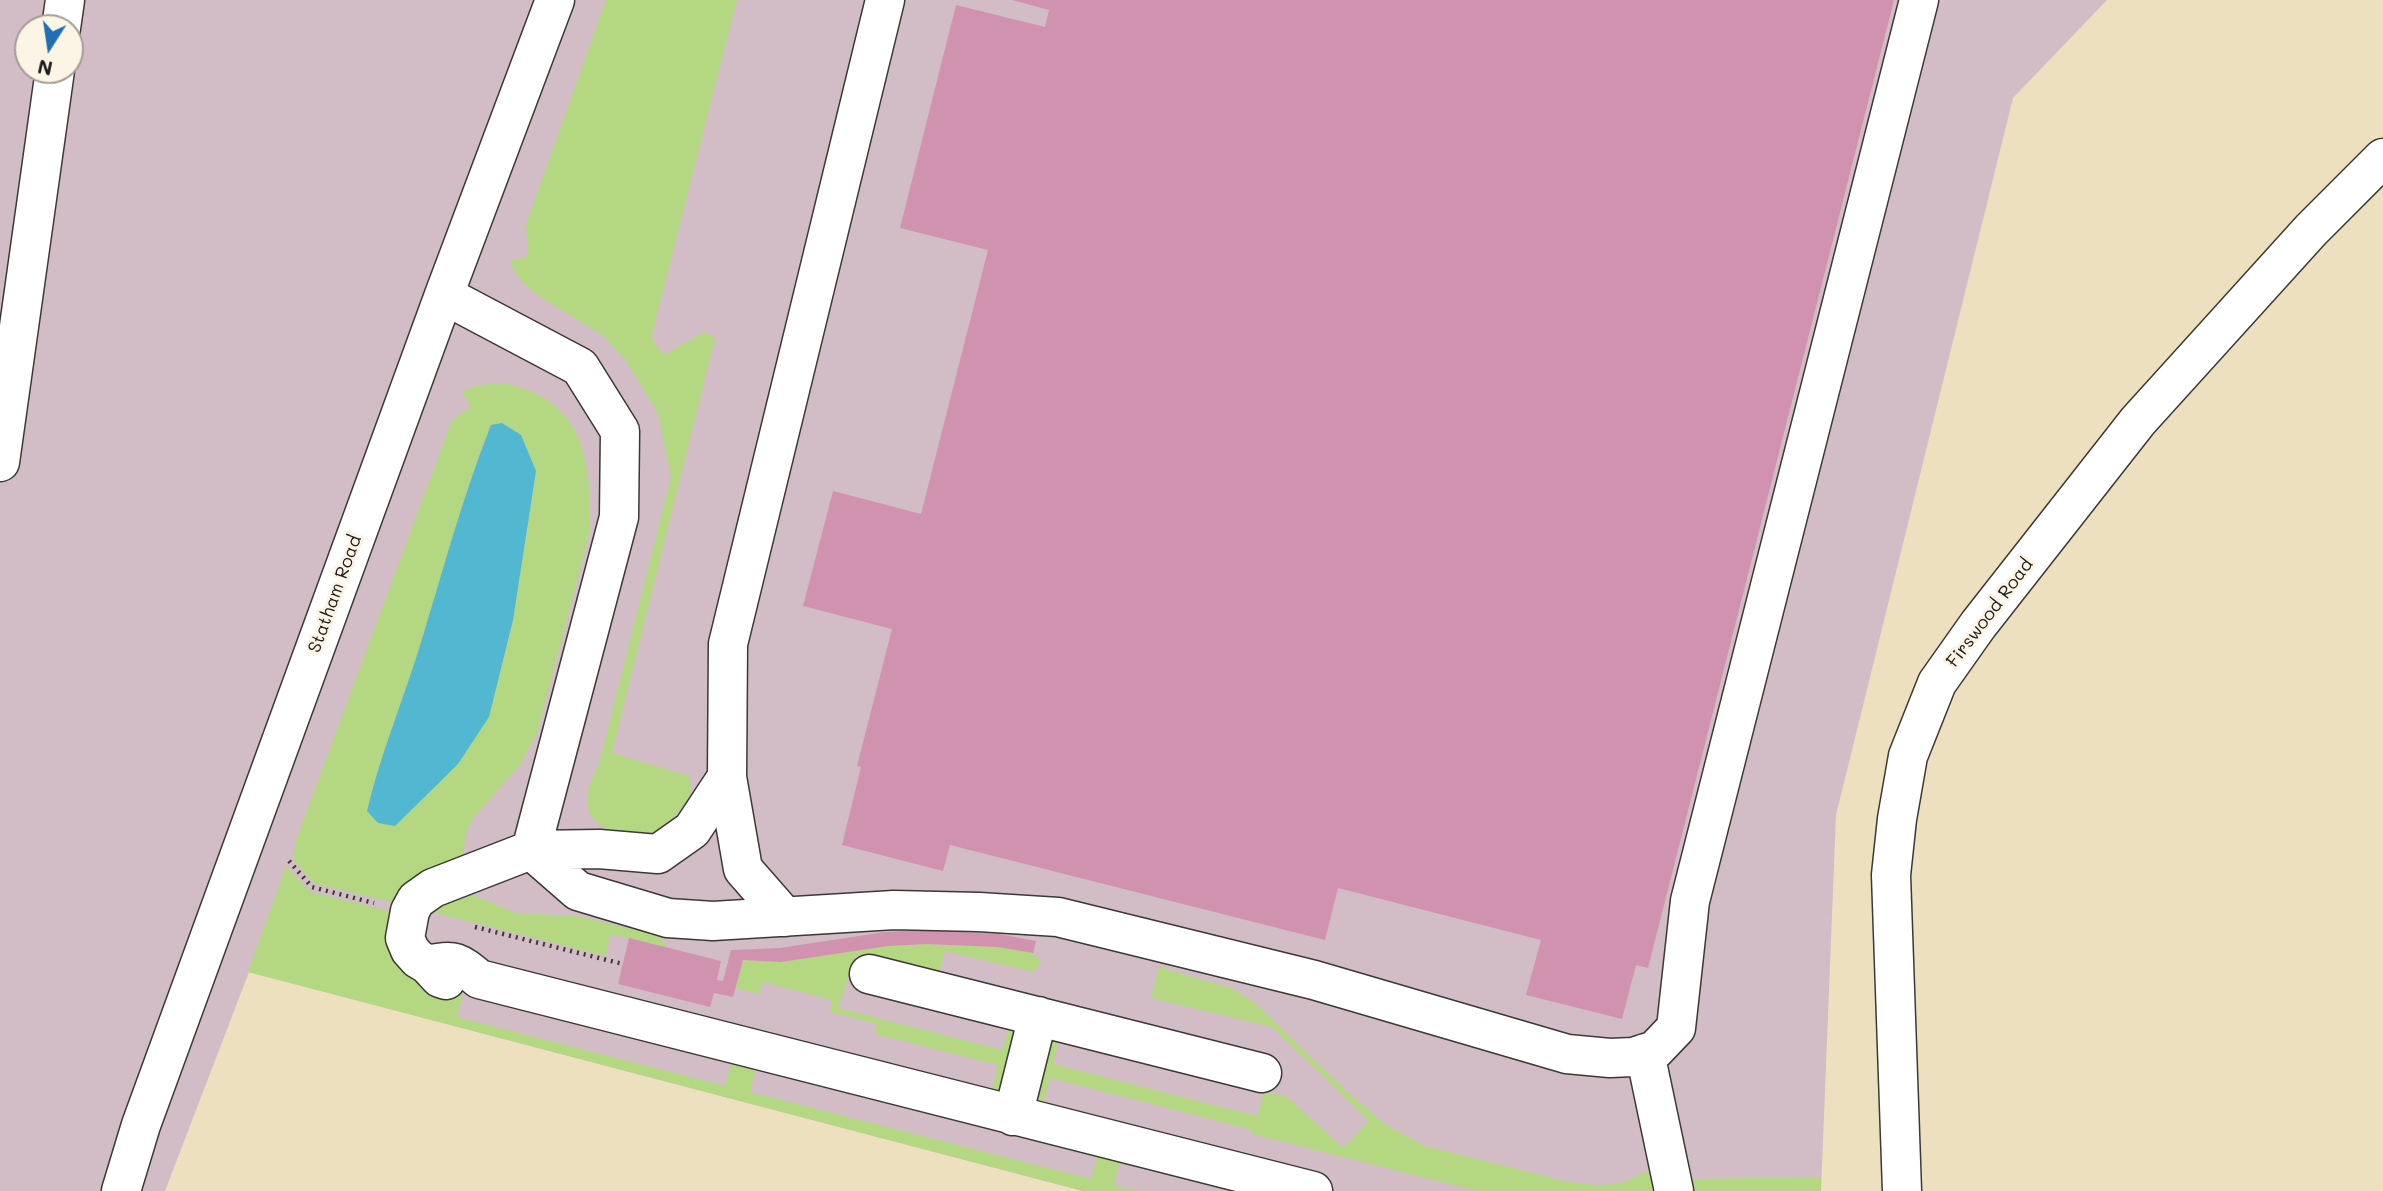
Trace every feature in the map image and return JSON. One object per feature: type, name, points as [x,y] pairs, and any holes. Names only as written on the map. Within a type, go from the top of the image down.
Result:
[{"type":"street","name":"Statham Road","points":[[121,1191],[145,1112],[555,0]]},
{"type":"street","points":[[785,917],[743,869],[727,777],[728,644],[885,0]]},
{"type":"street","points":[[531,850],[578,891],[668,918],[713,921],[894,910],[1058,917],[1314,980],[1567,1054],[1633,1057],[1655,1050],[1676,1028],[1690,901],[1919,0]]},
{"type":"street","points":[[0,462],[53,84]]},
{"type":"street","name":"Firswood Road","points":[[1902,1191],[1891,875],[1908,756],[1937,683],[1978,625],[2138,421],[2311,230],[2383,158]]},
{"type":"street","points":[[444,296],[580,367],[620,431],[620,517],[531,850]]},
{"type":"street","points":[[727,777],[692,830],[657,854],[599,849],[531,850],[433,888],[416,900],[410,911],[405,938],[410,950],[440,978],[457,983],[479,979],[1314,1191]]},
{"type":"street","points":[[869,974],[1262,1073]]},
{"type":"street","points":[[1013,1116],[1038,1016]]},
{"type":"street","points":[[1645,1053],[1674,1191]]},
{"type":"shaded area","points":[[0,0],[2107,0],[2013,98],[1836,815],[1821,1191],[1083,1191],[249,972],[165,1191],[0,1191]]},
{"type":"green space","points":[[606,0],[737,0],[651,338],[664,355],[704,332],[715,338],[612,753],[689,776],[691,792],[685,805],[665,825],[641,834],[620,833],[601,826],[589,811],[587,796],[599,764],[671,477],[658,413],[626,361],[602,335],[539,296],[521,281],[509,261],[528,257],[526,224]]},
{"type":"green space","points":[[501,383],[528,390],[550,402],[566,417],[577,435],[588,480],[590,531],[537,733],[520,765],[473,818],[466,834],[463,855],[439,871],[411,883],[391,902],[313,883],[293,859],[296,840],[452,420],[471,407],[462,391],[480,385]],"holes":[[[490,426],[536,471],[513,620],[489,717],[367,811],[461,508]]]},
{"type":"green space","points":[[286,866],[311,892],[389,911],[386,936],[398,964],[438,987],[463,993],[457,1017],[725,1086],[732,1061],[756,1068],[750,1092],[1091,1179],[1098,1155],[1120,1160],[1114,1185],[1139,1191],[1083,1191],[248,972]]},
{"type":"green space","points":[[470,894],[516,913],[577,916],[662,936],[661,941],[666,942],[665,947],[611,934],[605,956],[432,912],[445,903]]},
{"type":"green space","points":[[926,944],[998,947],[1033,953],[1041,962],[1034,972],[945,951],[938,976],[856,955],[838,1008],[1002,1050],[1008,1028],[1017,1030],[1001,1093],[992,1091],[998,1065],[875,1034],[877,1024],[830,1012],[832,1000],[763,982],[759,994],[735,988],[743,960],[781,962],[888,946]]},
{"type":"green space","points":[[1159,967],[1234,989],[1257,1005],[1346,1091],[1386,1125],[1425,1146],[1568,1182],[1595,1185],[1619,1184],[1654,1168],[1655,1191],[1477,1191],[1252,1134],[1252,1130],[1050,1078],[1043,1103],[1034,1102],[1050,1039],[1059,1041],[1053,1064],[1257,1116],[1264,1091],[1287,1097],[1343,1148],[1369,1121],[1272,1027],[1151,998]]},
{"type":"green space","points":[[1821,1177],[1821,1191],[1692,1191],[1692,1179]]},
{"type":"water","points":[[502,423],[521,435],[536,471],[513,620],[489,717],[458,764],[395,826],[378,823],[367,811],[378,770],[471,480],[491,425]]},
{"type":"building","points":[[1012,0],[1894,0],[1648,968],[1636,965],[1622,1019],[1526,995],[1541,940],[1338,888],[1325,940],[950,845],[943,871],[842,845],[861,767],[857,766],[892,629],[803,606],[833,491],[921,514],[988,250],[900,228],[956,5],[1045,27],[1049,10]]},
{"type":"building","points":[[924,930],[999,934],[1036,941],[1033,953],[998,947],[926,944],[888,946],[781,962],[743,960],[733,997],[714,993],[710,1007],[618,984],[629,938],[721,961],[717,980],[723,981],[731,950],[780,948],[885,932]]}]
